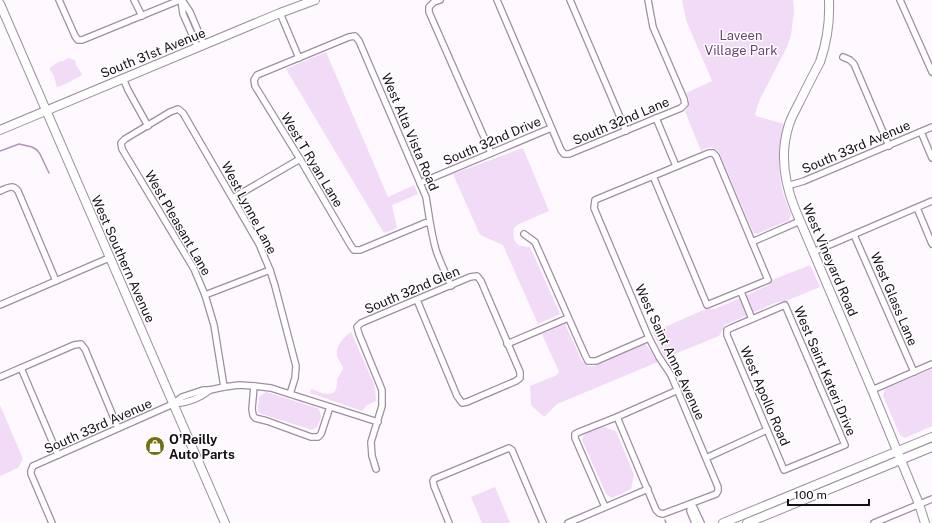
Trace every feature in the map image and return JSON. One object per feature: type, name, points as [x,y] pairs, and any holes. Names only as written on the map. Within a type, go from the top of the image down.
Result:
[{"type":"main road","name":"South 31st Avenue","points":[[0,130],[280,13],[315,0]]},
{"type":"main road","name":"West Vineyard Road","points":[[829,0],[829,22],[823,54],[787,129],[784,152],[787,186],[791,200],[901,460],[925,523]]},
{"type":"main road","name":"West Southern Avenue","points":[[0,4],[225,523]]},
{"type":"main road","points":[[723,523],[932,437]]},
{"type":"main road","points":[[747,523],[932,447]]},
{"type":"street","points":[[60,0],[78,40],[82,40],[181,0]]},
{"type":"street","points":[[134,0],[142,16]]},
{"type":"street","points":[[181,0],[194,20],[201,46]]},
{"type":"street","points":[[181,0],[183,14],[201,46]]},
{"type":"street","points":[[440,0],[429,6],[429,12],[491,153]]},
{"type":"street","points":[[497,0],[551,128]]},
{"type":"street","points":[[570,0],[626,131]]},
{"type":"street","name":"South 32nd Lane","points":[[551,128],[561,150],[564,154],[569,154],[681,108],[684,104],[684,98],[653,27],[648,0]]},
{"type":"street","points":[[900,0],[932,72]]},
{"type":"street","points":[[280,13],[299,58]]},
{"type":"street","points":[[187,23],[194,20]]},
{"type":"street","name":"West Alta Vista Road","points":[[299,58],[349,37],[355,36],[359,41],[426,197],[433,238],[451,286]]},
{"type":"street","points":[[843,57],[850,60],[854,64],[889,146]]},
{"type":"street","name":"West T Ryan Lane","points":[[299,58],[257,75],[254,80],[255,86],[354,250],[360,250],[430,222]]},
{"type":"street","points":[[123,78],[148,126]]},
{"type":"street","name":"West Lynne Lane","points":[[148,126],[170,112],[178,109],[183,113],[259,244],[275,286],[296,366],[295,378],[290,394]]},
{"type":"street","points":[[656,118],[676,166]]},
{"type":"street","name":"West Pleasant Lane","points":[[148,126],[125,139],[121,143],[122,149],[194,269],[205,295],[214,325],[224,387]]},
{"type":"street","name":"South 33rd Avenue","points":[[787,186],[804,181],[932,127]]},
{"type":"street","name":"South 32nd Drive","points":[[420,183],[551,128]]},
{"type":"street","points":[[921,132],[932,158]]},
{"type":"street","points":[[709,153],[713,153],[716,156],[768,280],[708,305],[653,176],[676,166],[709,153]]},
{"type":"street","points":[[233,198],[300,159]]},
{"type":"street","name":"West Saint Anne Avenue","points":[[653,176],[595,200],[594,208],[649,338],[678,390],[718,487],[716,494],[691,504]]},
{"type":"street","points":[[0,191],[14,187],[18,191],[56,281]]},
{"type":"street","points":[[813,252],[932,201]]},
{"type":"street","points":[[917,208],[932,244]]},
{"type":"street","points":[[752,242],[800,221]]},
{"type":"street","points":[[524,234],[535,242],[588,361],[596,361],[649,338]]},
{"type":"street","name":"West Glass Lane","points":[[854,235],[914,372]]},
{"type":"street","points":[[0,304],[109,258]]},
{"type":"street","points":[[205,295],[270,270]]},
{"type":"street","name":"South 32nd Glen","points":[[378,422],[382,406],[382,390],[358,334],[357,327],[361,323],[470,277],[477,276],[481,281],[507,344]]},
{"type":"street","points":[[740,292],[752,319]]},
{"type":"street","points":[[417,300],[457,396],[462,402],[467,402],[520,378],[520,372],[507,344],[568,318]]},
{"type":"street","name":"West Saint Kateri Drive","points":[[752,319],[785,305],[845,445],[784,470]]},
{"type":"street","name":"West Apollo Road","points":[[752,319],[727,330],[727,335],[784,470]]},
{"type":"street","points":[[0,377],[74,345],[81,344],[85,349],[118,428]]},
{"type":"street","points":[[872,390],[932,364]]},
{"type":"street","points":[[21,368],[58,455]]},
{"type":"street","name":"South 33rd Avenue","points":[[52,523],[31,474],[32,468],[36,464],[173,404],[185,404],[203,396],[210,390],[239,385],[272,388],[378,422]]},
{"type":"street","points":[[254,386],[252,409],[253,415],[257,419],[312,436],[318,437],[321,434],[330,407]]},
{"type":"street","points":[[605,507],[575,438],[575,434],[678,390]]},
{"type":"street","points":[[617,417],[659,514],[691,504]]},
{"type":"street","points":[[376,469],[372,456],[372,442],[378,422]]},
{"type":"street","points":[[706,458],[767,430]]},
{"type":"street","points":[[449,523],[433,481],[436,478],[507,448],[510,448],[543,523]]},
{"type":"street","points":[[568,523],[648,489]]},
{"type":"street","points":[[874,523],[932,499]]},
{"type":"street","points":[[691,504],[690,511],[695,523]]},
{"type":"street","points":[[691,504],[701,523]]},
{"type":"green space","name":"Laveen Village Park","points":[[682,0],[793,0],[794,12],[791,35],[787,47],[760,99],[755,114],[756,116],[784,124],[780,148],[780,181],[791,215],[789,220],[757,234],[753,232],[720,154],[714,148],[707,148],[701,151],[685,111],[689,102],[686,93],[712,81],[686,20]]},
{"type":"green space","points":[[326,52],[388,197],[414,185],[418,194],[392,205],[397,228],[384,233],[286,69]]},
{"type":"green space","points":[[69,58],[75,60],[76,66],[82,75],[57,87],[50,68],[58,62]]},
{"type":"green space","points":[[523,148],[549,211],[519,224],[514,228],[514,240],[518,245],[530,247],[560,314],[538,324],[503,245],[480,235],[453,174]]},
{"type":"green space","points":[[810,265],[820,287],[786,301],[777,302],[725,325],[719,336],[665,358],[653,332],[706,309],[715,309],[769,285],[772,280]]},
{"type":"green space","points":[[565,324],[582,361],[588,366],[595,366],[645,343],[658,362],[557,404],[544,417],[531,405],[530,386],[557,375],[559,372],[542,334]]},
{"type":"green space","points":[[351,332],[375,388],[376,401],[367,405],[362,411],[310,393],[311,389],[325,394],[331,394],[334,392],[337,379],[343,368],[337,356],[339,344]]},
{"type":"green space","points":[[932,369],[932,426],[905,438],[900,435],[883,396],[885,389]]},
{"type":"green space","points":[[266,392],[317,408],[321,415],[317,427],[312,430],[259,413],[259,397]]},
{"type":"green space","points":[[0,405],[23,459],[18,468],[0,476]]},
{"type":"green space","points":[[604,427],[616,431],[634,475],[631,489],[612,498],[606,494],[582,440],[585,434]]},
{"type":"green space","points":[[495,487],[510,523],[482,523],[471,497]]},
{"type":"waterway","points":[[0,151],[19,144],[32,147],[40,154],[49,173]]},
{"type":"place","name":"O'Reilly Auto Parts","points":[[155,446]]}]
